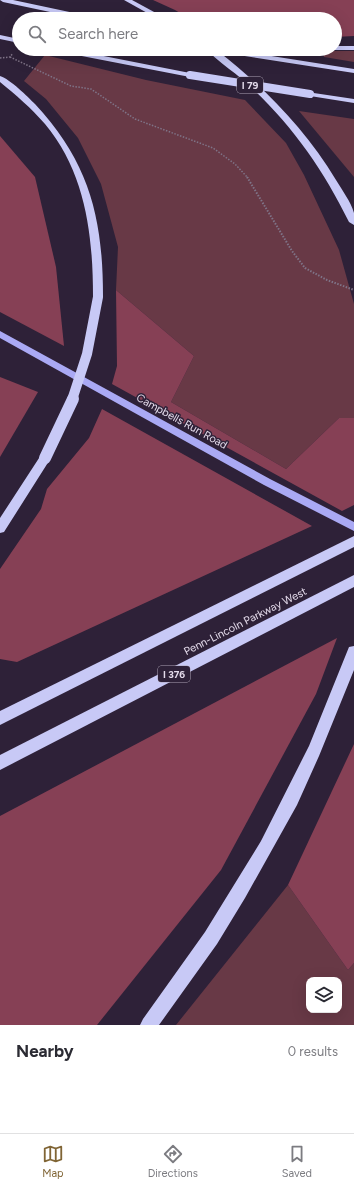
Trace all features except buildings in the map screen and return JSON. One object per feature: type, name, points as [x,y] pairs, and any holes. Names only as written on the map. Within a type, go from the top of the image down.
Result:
[{"type":"highway","points":[[3,0],[60,12]]},
{"type":"highway","points":[[127,0],[150,12]]},
{"type":"highway","points":[[0,3],[34,12]]},
{"type":"highway","points":[[0,37],[12,40]]},
{"type":"highway","points":[[342,48],[354,48]]},
{"type":"highway","name":"I 79","points":[[92,56],[190,75],[354,101]]},
{"type":"highway","points":[[220,56],[258,88],[294,127],[334,182],[354,222]]},
{"type":"highway","points":[[256,56],[354,71]]},
{"type":"highway","points":[[0,78],[19,94],[47,122],[60,138],[80,175],[88,195],[98,242],[100,269],[98,297],[87,355],[77,388],[45,458],[0,528]]},
{"type":"highway","name":"Penn-Lincoln Parkway West","points":[[0,718],[354,542]]},
{"type":"highway","name":"Penn-Lincoln Parkway West","points":[[0,763],[351,583]]},
{"type":"highway","points":[[149,1025],[197,960],[273,836],[303,778],[345,678],[354,652]]},
{"type":"main road","name":"Campbells Run Road","points":[[0,334],[267,482],[354,528]]},
{"type":"path","points":[[10,57],[71,86],[91,89],[135,119],[213,148],[235,164],[248,177],[292,250],[305,268],[327,280],[354,290]]},
{"type":"shaded area","points":[[153,0],[354,0],[354,36],[342,37],[342,12],[178,12]]},
{"type":"shaded area","points":[[342,51],[354,51],[354,62],[324,57],[342,56]]},
{"type":"shaded area","points":[[44,56],[49,56],[146,80],[245,100],[286,143],[304,175],[339,250],[354,304],[354,418],[339,418],[286,469],[171,402],[194,356],[116,290],[118,247],[101,184],[78,138],[46,99],[24,81]]},
{"type":"shaded area","points":[[299,111],[354,119],[354,177]]},
{"type":"shaded area","points":[[0,136],[35,177],[56,267],[64,346],[0,312]]},
{"type":"shaded area","points":[[116,290],[194,356],[171,402],[286,469],[339,418],[354,418],[354,505],[342,511],[112,384],[117,366]]},
{"type":"shaded area","points":[[0,377],[38,392],[0,457]]},
{"type":"shaded area","points":[[102,409],[312,526],[17,662],[0,659],[0,569],[41,509],[47,489],[89,438]]},
{"type":"shaded area","points":[[337,638],[316,694],[221,870],[97,1025],[0,1025],[0,816]]},
{"type":"shaded area","points":[[354,744],[354,963],[348,970],[288,885]]},
{"type":"shaded area","points":[[288,885],[348,970],[354,963],[354,1025],[176,1025]]}]
